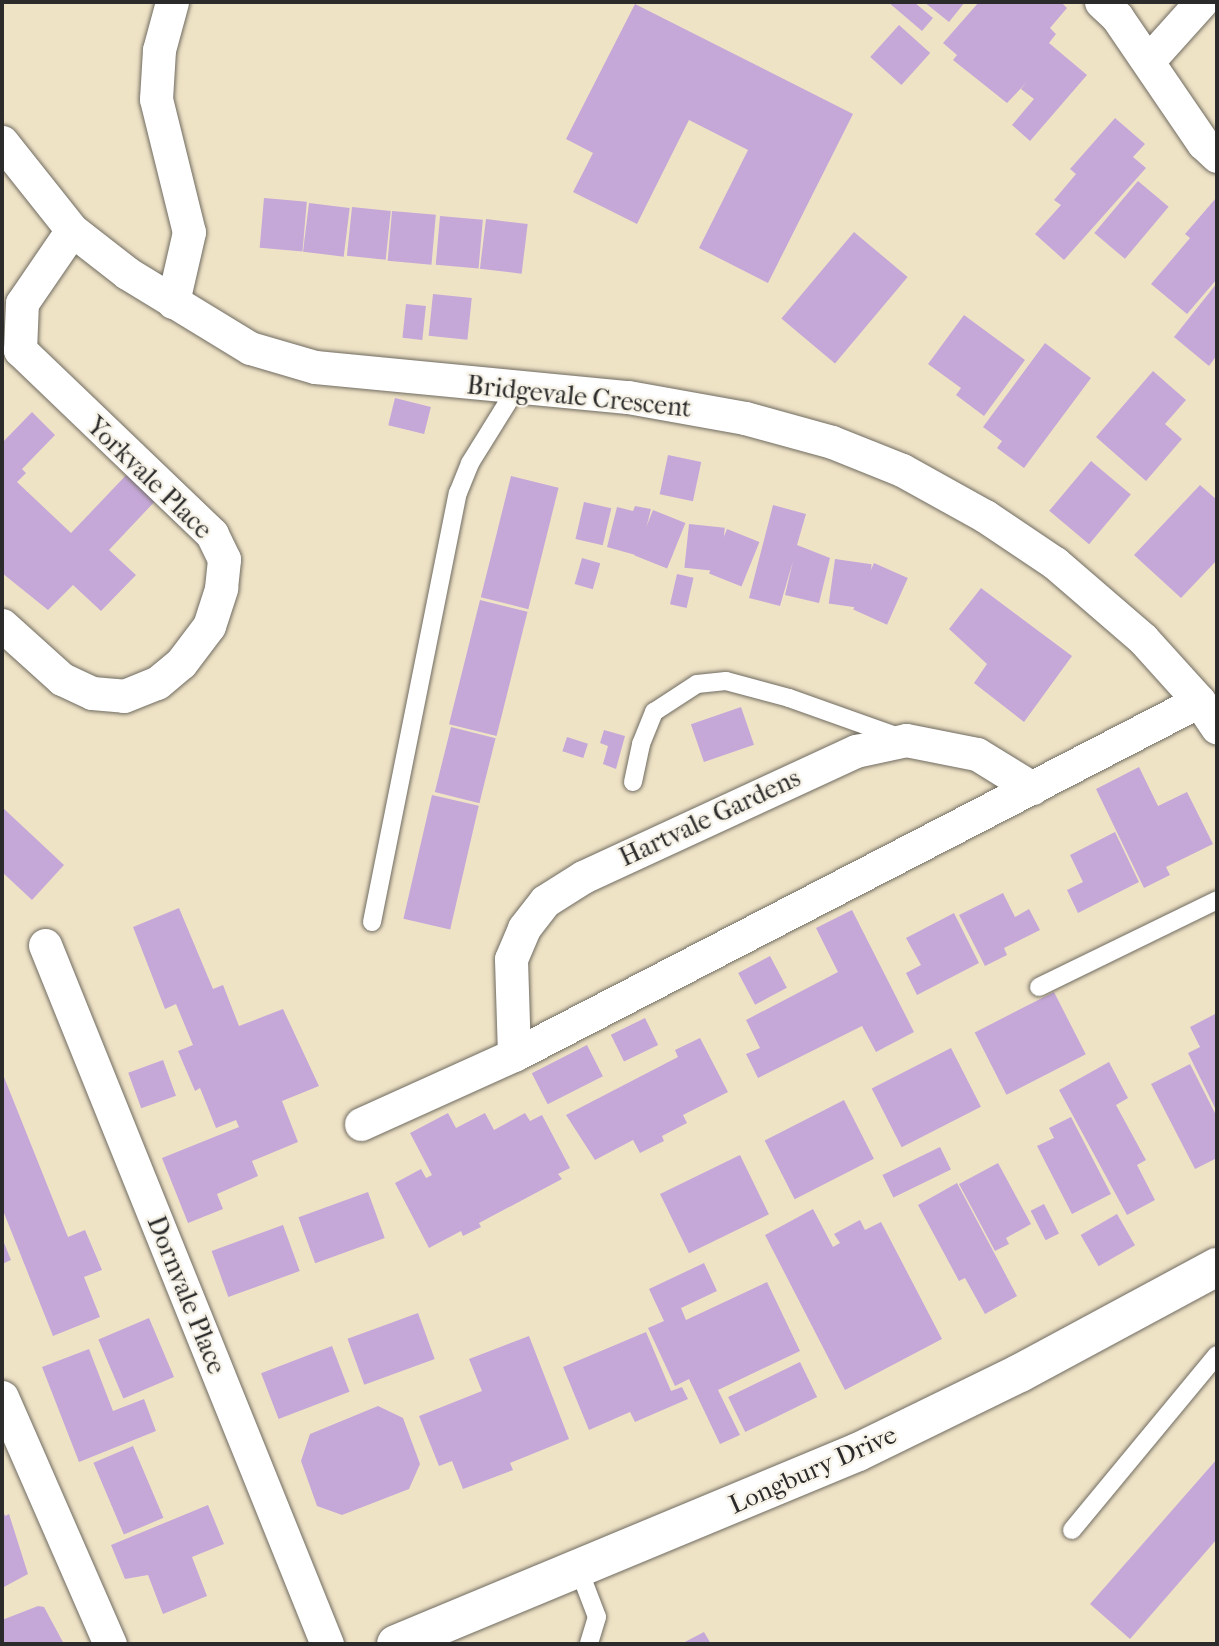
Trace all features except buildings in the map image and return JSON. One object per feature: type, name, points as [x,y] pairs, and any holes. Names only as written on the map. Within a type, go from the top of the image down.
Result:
[{"type":"street","points":[[172,2],[159,50],[156,99],[189,232],[173,302]]},
{"type":"street","points":[[1101,2],[1149,60],[1203,143],[1217,156]]},
{"type":"street","points":[[1149,60],[1201,2]]},
{"type":"street","name":"Bridgevale Crescent","points":[[2,142],[72,230],[173,302],[250,348],[315,367],[516,389],[628,397],[745,418],[832,442],[902,470],[985,516],[1055,563],[1143,639],[1199,701],[1217,728]]},
{"type":"street","name":"Yorkvale Place","points":[[2,625],[62,679],[92,693],[124,696],[157,683],[181,663],[209,626],[224,559],[212,534],[20,350],[22,303],[72,230]]},
{"type":"street","points":[[361,1124],[514,1055],[1199,701]]},
{"type":"street","name":"Hartvale Gardens","points":[[514,1055],[511,959],[524,928],[544,901],[583,877],[856,751],[906,740],[977,754],[1032,788]]},
{"type":"street","name":"Dornvale Place","points":[[46,945],[327,1644]]},
{"type":"street","name":"Longbury Drive","points":[[396,1644],[858,1452],[1020,1373],[1217,1267]]},
{"type":"street","points":[[2,1397],[110,1644]]},
{"type":"lane","points":[[372,922],[455,504],[470,463],[516,389]]},
{"type":"lane","points":[[634,782],[641,744],[654,712],[697,684],[726,681],[789,698],[906,740]]},
{"type":"lane","points":[[1039,987],[1217,900]]},
{"type":"lane","points":[[1072,1530],[1217,1355]]},
{"type":"lane","points":[[579,1570],[597,1617],[589,1644]]}]
